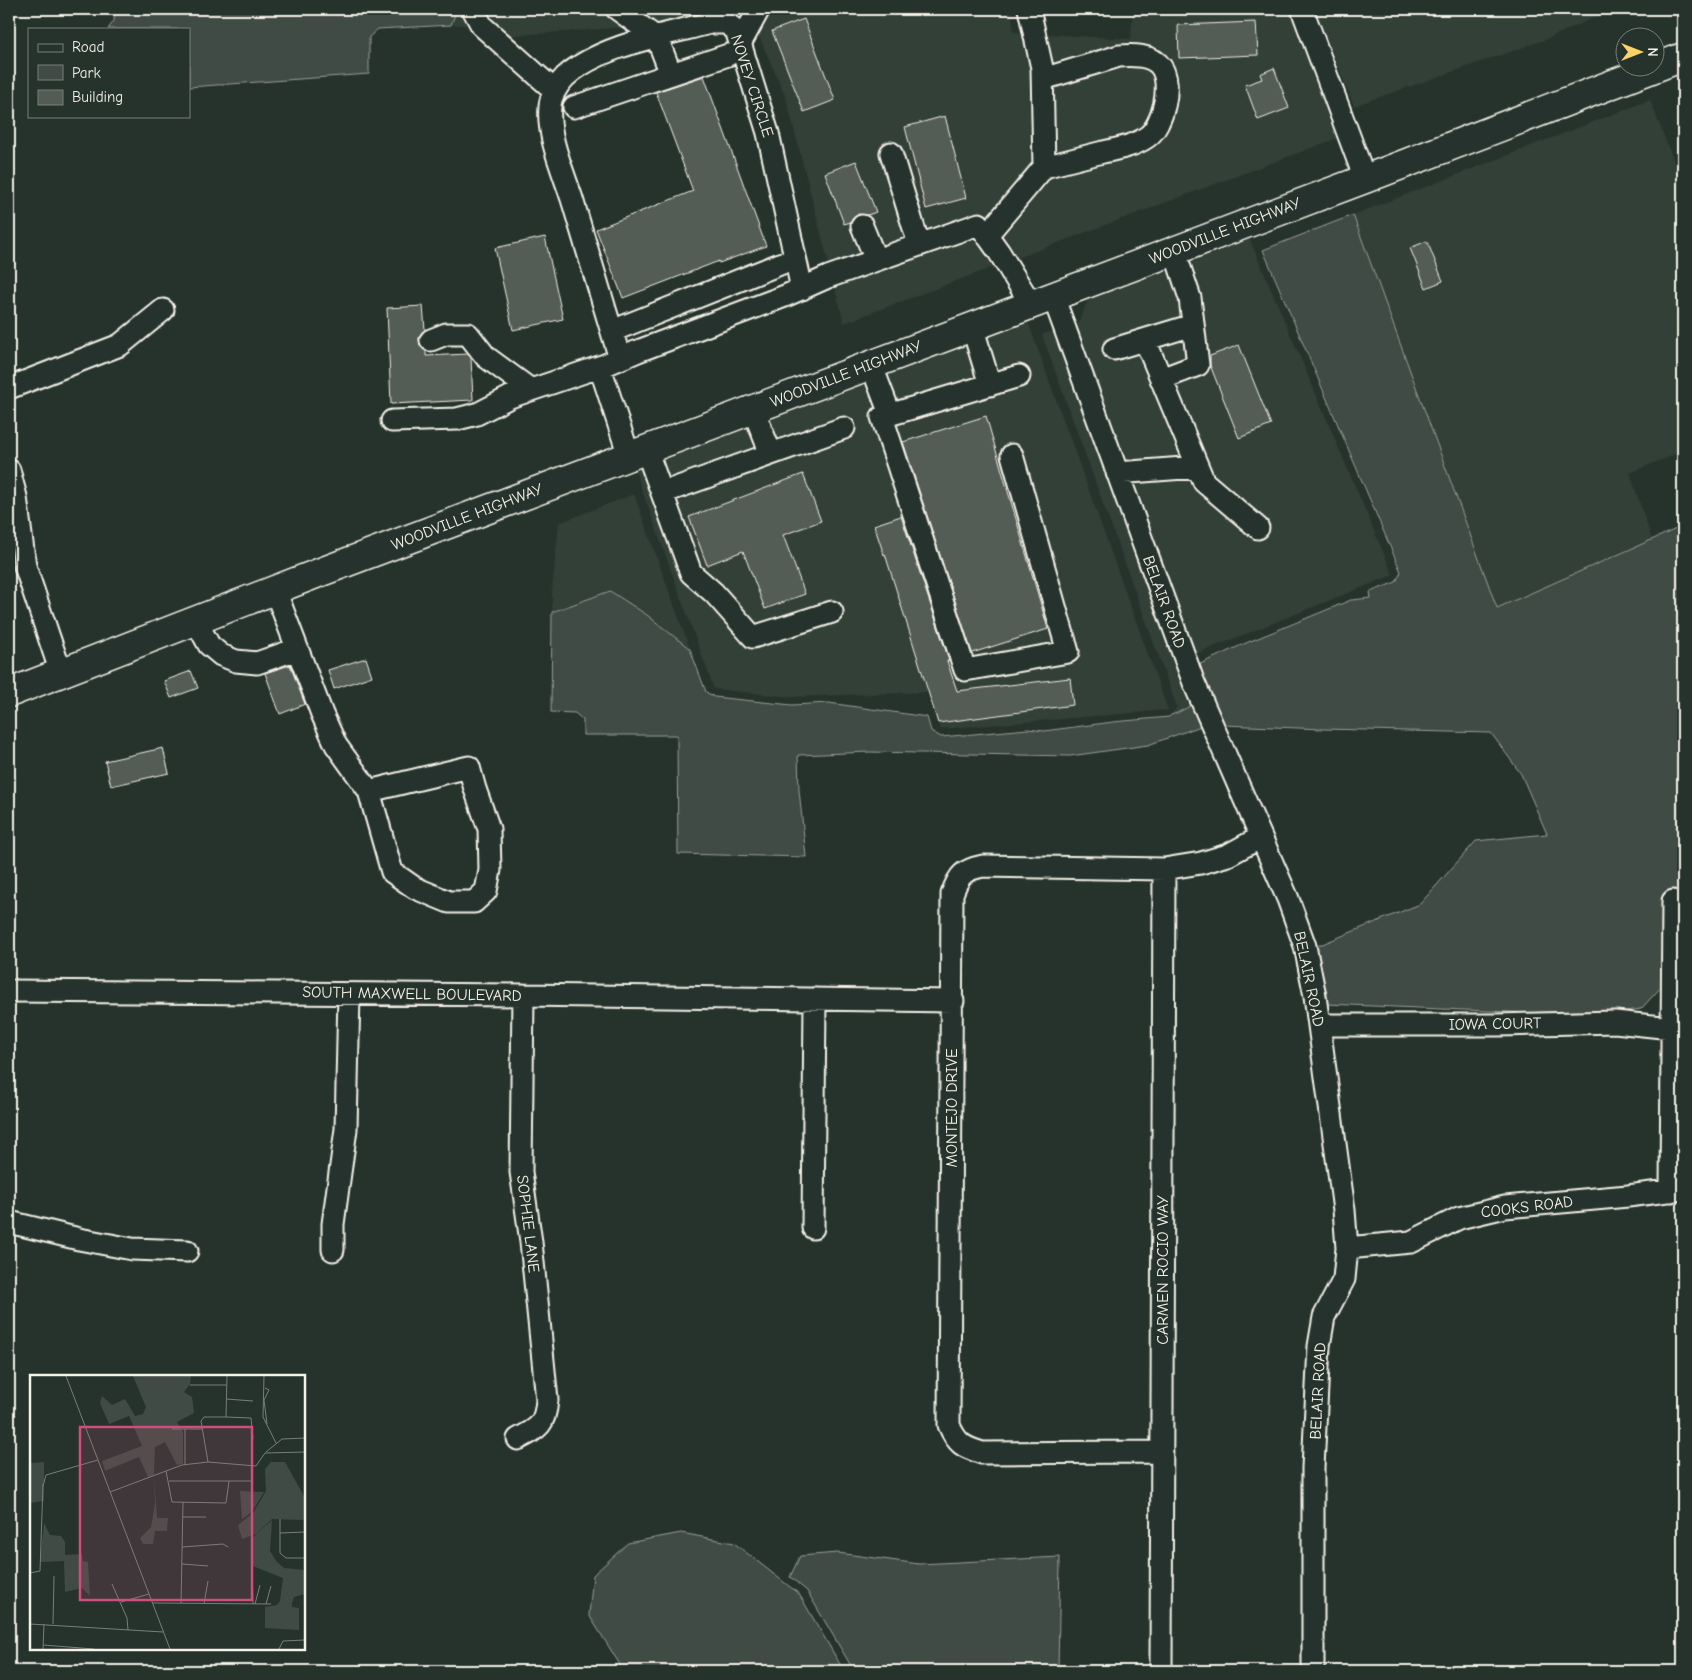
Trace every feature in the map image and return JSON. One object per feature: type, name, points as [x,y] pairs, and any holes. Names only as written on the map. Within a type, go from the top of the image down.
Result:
[{"type":"main road","name":"WOODVILLE HIGHWAY","points":[[9,693],[638,452],[1365,179],[1683,57]]},
{"type":"street","points":[[473,9],[482,26],[555,91],[550,106],[551,128],[620,359]]},
{"type":"street","points":[[617,9],[656,38],[671,74]]},
{"type":"street","points":[[574,106],[671,74],[736,34],[758,9]]},
{"type":"street","points":[[1029,9],[1042,68],[1044,167]]},
{"type":"street","points":[[1302,9],[1365,179]]},
{"type":"street","name":"NOVEY CIRCLE","points":[[555,91],[564,78],[584,63],[611,50],[710,23],[726,23],[736,34],[768,133],[802,289]]},
{"type":"street","points":[[392,421],[464,417],[477,414],[510,397],[600,367],[876,260],[979,224],[987,235],[1044,167],[1131,146],[1148,137],[1159,121],[1166,104],[1166,82],[1162,67],[1145,57],[1119,56],[1043,79]]},
{"type":"street","points":[[891,153],[919,245]]},
{"type":"street","points":[[862,226],[876,260]]},
{"type":"street","name":"BELAIR ROAD","points":[[987,235],[1042,300],[1117,473],[1194,683],[1288,899],[1305,946],[1315,996],[1344,1210],[1347,1248],[1344,1279],[1324,1317],[1319,1346],[1314,1468],[1313,1671]]},
{"type":"street","points":[[1161,379],[1198,365],[1190,298],[1174,250]]},
{"type":"street","points":[[612,331],[795,258]]},
{"type":"street","points":[[740,280],[751,309]]},
{"type":"street","points":[[9,388],[120,345],[163,310]]},
{"type":"street","points":[[1114,350],[1193,325]]},
{"type":"street","points":[[972,326],[990,385]]},
{"type":"street","points":[[431,340],[446,334],[468,334],[486,357],[530,390]]},
{"type":"street","points":[[1145,340],[1204,482],[1258,528]]},
{"type":"street","points":[[871,364],[890,414]]},
{"type":"street","points":[[600,367],[638,452],[662,494],[691,573],[714,593],[753,638],[832,612]]},
{"type":"street","points":[[1012,455],[1068,652],[965,670],[882,417],[1019,376]]},
{"type":"street","points":[[753,409],[771,454]]},
{"type":"street","points":[[662,494],[844,428]]},
{"type":"street","points":[[1117,473],[1197,467]]},
{"type":"street","points":[[9,470],[16,497],[25,566],[61,673]]},
{"type":"street","points":[[275,590],[322,714],[336,745],[370,790],[392,872],[415,888],[449,902],[474,902],[486,891],[490,870],[489,829],[469,767],[370,790]]},
{"type":"street","points":[[196,621],[209,645],[222,655],[236,661],[256,663],[297,649]]},
{"type":"street","name":"MONTEJO DRIVE","points":[[1162,1452],[982,1453],[966,1448],[955,1438],[950,1425],[952,894],[958,878],[969,869],[983,866],[1164,869],[1228,856],[1261,837]]},
{"type":"street","name":"CARMEN ROCIO WAY","points":[[1161,1671],[1164,869]]},
{"type":"street","points":[[1673,900],[1671,1028],[1677,1190]]},
{"type":"street","name":"SOUTH MAXWELL BOULEVARD","points":[[9,990],[953,1001]]},
{"type":"street","points":[[334,1250],[333,1224],[346,1129],[349,994]]},
{"type":"street","name":"SOPHIE LANE","points":[[518,1439],[536,1429],[542,1422],[546,1412],[547,1400],[531,1242],[521,1172],[523,995]]},
{"type":"street","points":[[813,1228],[816,999]]},
{"type":"street","name":"IOWA COURT","points":[[1319,1026],[1614,1022],[1671,1028]]},
{"type":"street","name":"COOKS ROAD","points":[[1347,1248],[1411,1242],[1458,1218],[1505,1207],[1677,1190]]},
{"type":"street","points":[[9,1222],[132,1249],[187,1251]]},
{"type":"shaded area","points":[[457,9],[1012,9],[1013,32],[1131,39],[1133,9],[1291,9],[1338,138],[844,323],[786,98],[757,32],[749,27],[615,28],[476,38],[474,30],[465,25],[451,25]]},
{"type":"shaded area","points":[[1315,9],[1613,9],[1547,39],[1354,106]]},
{"type":"shaded area","points":[[1650,100],[1683,185],[1683,451],[1630,473],[1652,540],[1497,608],[1353,215]]},
{"type":"shaded area","points":[[1248,235],[1393,575],[1196,654],[1076,328],[1088,300]]},
{"type":"shaded area","points":[[1027,319],[1168,710],[940,729],[927,692],[793,697],[714,689],[634,468]]},
{"type":"shaded area","points":[[1054,330],[1192,705],[1171,715],[1177,707],[1042,335]]},
{"type":"shaded area","points":[[634,494],[690,649],[647,615],[610,591],[552,612],[552,590],[559,523]]},
{"type":"green space","points":[[115,9],[457,9],[451,25],[378,29],[369,37],[369,74],[190,87],[190,28],[109,28],[114,21]]},
{"type":"green space","points":[[1353,215],[1497,608],[1683,526],[1683,963],[1641,1009],[1586,1016],[1327,1004],[1315,947],[1420,904],[1476,841],[1547,834],[1521,774],[1491,733],[1223,725],[1198,665],[1351,600],[1371,598],[1370,592],[1396,582],[1401,572],[1263,250]]},
{"type":"green space","points":[[610,591],[647,615],[690,649],[706,692],[714,697],[792,705],[829,703],[927,717],[931,731],[941,737],[1028,729],[1044,731],[1169,717],[1192,705],[1201,726],[1148,745],[1070,756],[870,752],[798,755],[799,790],[806,857],[678,854],[677,735],[583,735],[583,720],[575,713],[551,712],[552,612]]},
{"type":"green space","points":[[681,1533],[734,1543],[799,1594],[844,1671],[624,1671],[589,1615],[593,1575],[628,1543]]},
{"type":"green space","points":[[838,1553],[919,1564],[1060,1557],[1058,1671],[854,1671],[807,1591],[790,1577],[800,1556]]},
{"type":"building","points":[[804,19],[835,100],[804,112],[772,31]]},
{"type":"building","points":[[1256,22],[1258,55],[1179,58],[1178,25]]},
{"type":"building","points":[[1274,68],[1289,108],[1258,120],[1245,85],[1262,79],[1260,74]]},
{"type":"building","points":[[704,76],[766,246],[719,263],[719,261],[623,298],[596,229],[693,191],[656,92]]},
{"type":"building","points":[[945,116],[966,198],[926,209],[905,127]]},
{"type":"building","points":[[856,161],[876,212],[868,215],[858,214],[851,222],[844,224],[825,173]]},
{"type":"building","points":[[545,237],[563,319],[513,330],[495,248]]},
{"type":"building","points":[[1427,241],[1443,281],[1426,288],[1410,248]]},
{"type":"building","points":[[423,306],[425,330],[419,338],[420,345],[426,351],[426,356],[468,354],[471,358],[473,400],[391,404],[387,308]]},
{"type":"building","points":[[1239,345],[1271,425],[1239,438],[1210,365],[1210,356]]},
{"type":"building","points":[[986,416],[1048,629],[972,653],[903,442]]},
{"type":"building","points":[[803,474],[821,521],[783,535],[805,594],[765,609],[743,551],[707,565],[689,517]]},
{"type":"building","points":[[901,516],[949,660],[947,661],[957,691],[1070,678],[1073,705],[938,723],[885,554],[874,525]]},
{"type":"building","points":[[366,658],[372,676],[334,689],[328,670]]},
{"type":"building","points":[[290,665],[305,704],[280,714],[265,673]]},
{"type":"building","points":[[191,671],[198,688],[171,698],[164,681]]},
{"type":"building","points":[[163,748],[169,773],[111,786],[105,761]]}]
